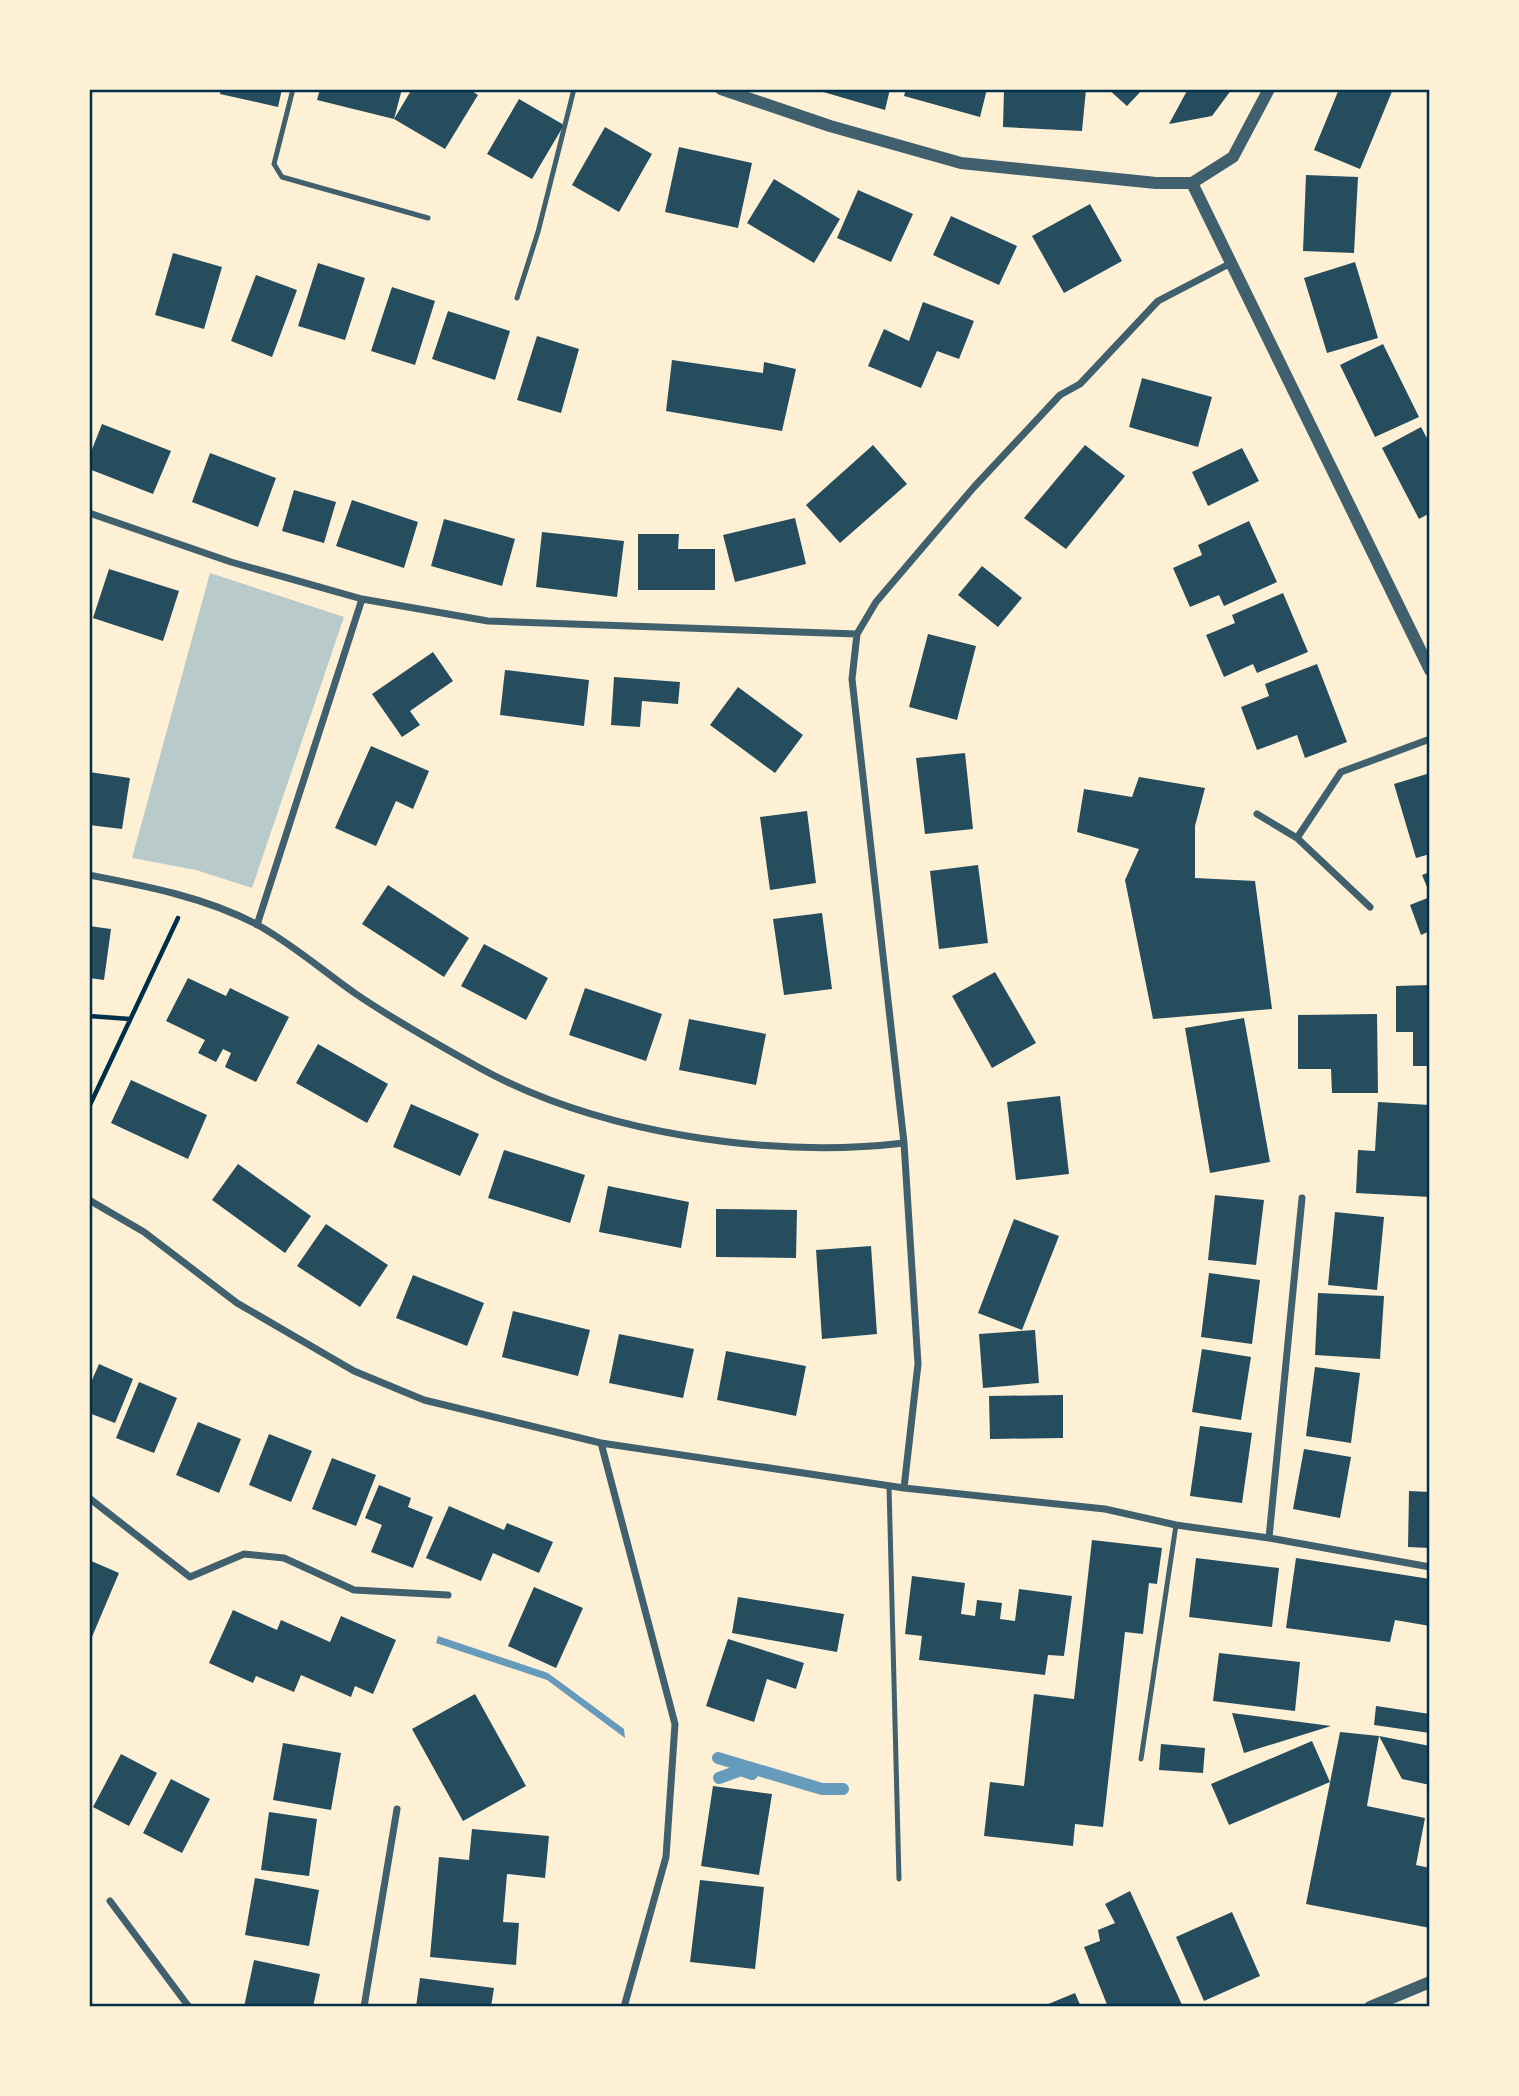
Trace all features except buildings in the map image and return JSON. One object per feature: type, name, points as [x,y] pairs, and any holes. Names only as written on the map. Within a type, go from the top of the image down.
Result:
[{"type":"street","points":[[721,89],[830,126],[961,163],[1100,179],[1192,183],[1233,157],[1269,89]]},
{"type":"street","points":[[1192,183],[1430,670]]},
{"type":"street","points":[[904,1488],[918,1364],[904,1143],[852,679],[857,634],[876,602],[974,487],[1060,395],[1080,384],[1158,301],[1231,263]]},
{"type":"street","points":[[89,513],[231,562],[362,599],[488,621],[857,634]]},
{"type":"street","points":[[257,925],[362,599]]},
{"type":"street","points":[[1297,838],[1341,772],[1430,739]]},
{"type":"street","points":[[1257,814],[1297,838],[1370,907]]},
{"type":"street","points":[[89,875],[189,896],[257,925],[359,996],[480,1068],[542,1097],[637,1126],[782,1148],[849,1149],[904,1143]]},
{"type":"street","points":[[1269,1538],[1301,1198]]},
{"type":"street","points":[[89,1200],[144,1232],[237,1303],[354,1371],[424,1400],[601,1443],[904,1488],[1105,1509],[1176,1525],[1269,1538],[1430,1567]]},
{"type":"street","points":[[601,1443],[675,1724],[666,1857],[624,2007]]},
{"type":"street","points":[[89,1498],[190,1577],[244,1554],[284,1558],[354,1590],[448,1595]]},
{"type":"street","points":[[364,2007],[397,1809]]},
{"type":"street","points":[[110,1901],[189,2007]]},
{"type":"street","points":[[1370,2007],[1430,1982]]},
{"type":"lane","points":[[293,89],[274,164],[282,177],[428,218]]},
{"type":"lane","points":[[517,298],[538,232],[574,89]]},
{"type":"lane","points":[[889,1486],[899,1879]]},
{"type":"lane","points":[[1142,1759],[1176,1525]]},
{"type":"path","points":[[89,1107],[189,896]]},
{"type":"path","points":[[89,1016],[130,1019]]},
{"type":"shaded area","points":[[210,573],[344,617],[252,888],[196,870],[132,858]]},
{"type":"water","points":[[438,1636],[548,1673],[624,1729],[625,1738],[547,1680],[436,1643]]},
{"type":"waterway","points":[[718,1758],[822,1789],[843,1789]]},
{"type":"waterway","points":[[719,1778],[741,1770],[752,1774]]}]
